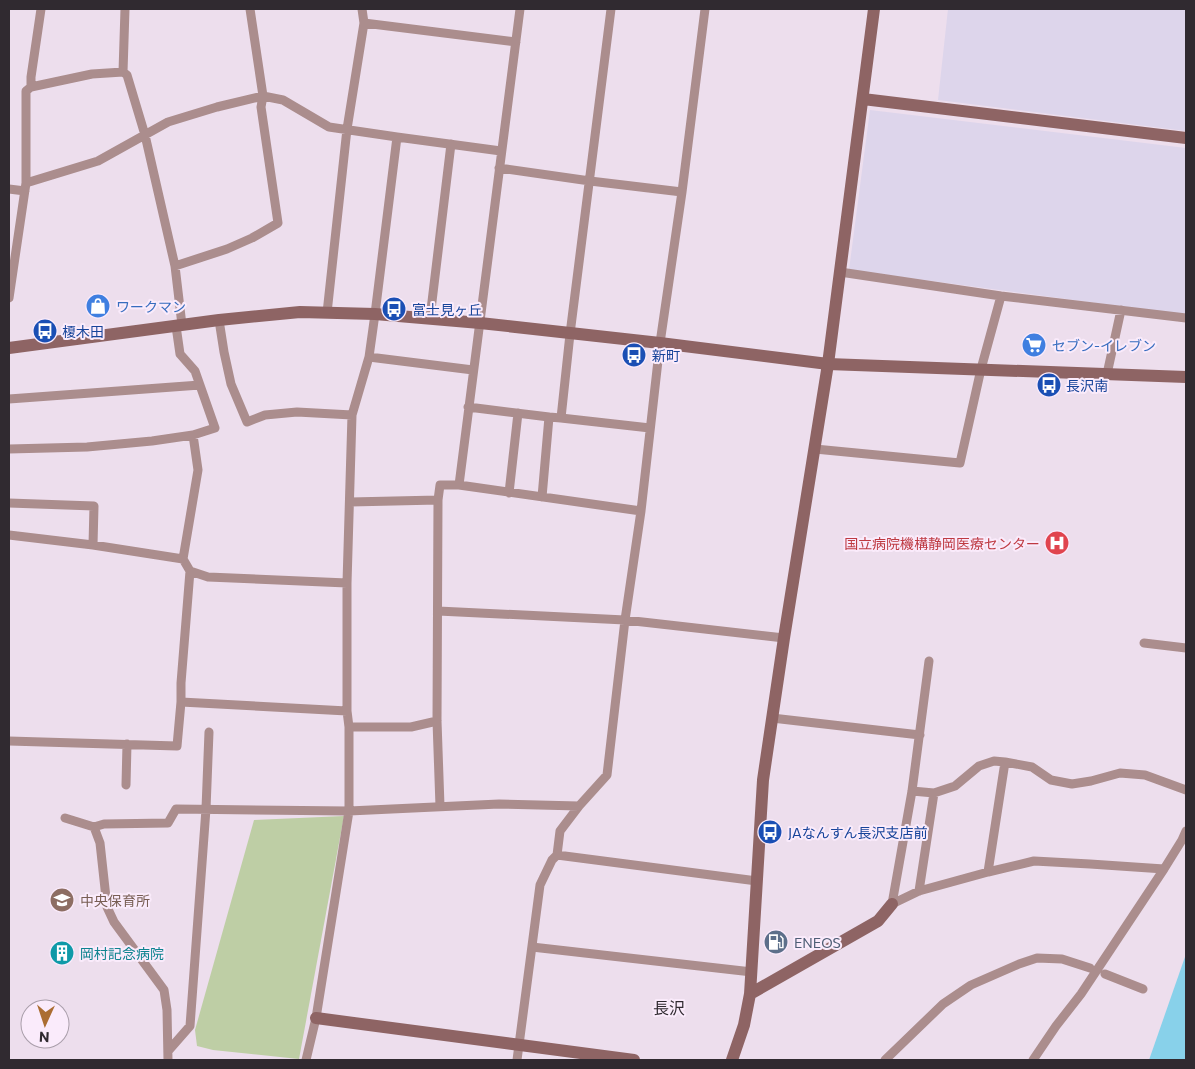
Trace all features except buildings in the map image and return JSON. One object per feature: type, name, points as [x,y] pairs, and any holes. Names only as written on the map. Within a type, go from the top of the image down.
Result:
[{"type":"street","points":[[32,87],[31,77],[41,9]]},
{"type":"street","points":[[123,72],[125,9]]},
{"type":"street","points":[[175,266],[227,249],[252,238],[278,223],[261,107],[263,96],[250,9]]},
{"type":"street","points":[[327,313],[348,129],[364,23],[362,9]]},
{"type":"street","points":[[459,485],[498,168],[520,9]]},
{"type":"street","points":[[561,418],[611,9]]},
{"type":"street","points":[[517,1060],[540,885],[552,860],[557,855],[560,831],[579,806],[607,775],[625,620],[641,511],[660,343],[682,192],[705,9]]},
{"type":"street","points":[[732,1060],[744,1025],[750,994],[763,780],[828,364],[874,9]]},
{"type":"street","points":[[364,23],[516,42]]},
{"type":"street","points":[[9,298],[25,187],[26,91],[32,87],[92,74],[123,72],[127,75],[144,135],[175,266],[180,354],[195,371],[215,428],[152,441],[87,447],[9,449]]},
{"type":"street","points":[[9,189],[25,187],[98,161],[168,122],[217,107],[263,96],[283,100],[329,127],[501,151]]},
{"type":"street","points":[[863,99],[1186,138]]},
{"type":"street","points":[[306,1060],[316,1018],[349,811],[347,583],[352,415],[368,357],[375,314],[397,137]]},
{"type":"street","points":[[430,318],[451,144]]},
{"type":"street","points":[[498,168],[682,192]]},
{"type":"street","points":[[840,272],[1000,296],[1186,318]]},
{"type":"street","points":[[815,449],[960,463],[1000,296]]},
{"type":"street","points":[[1107,374],[1120,310]]},
{"type":"street","points":[[9,348],[220,320],[300,312],[430,318],[660,343],[828,364],[1186,377]]},
{"type":"street","points":[[220,320],[231,384],[247,422],[264,415],[297,412],[352,415]]},
{"type":"street","points":[[368,357],[473,370]]},
{"type":"street","points":[[9,399],[200,385]]},
{"type":"street","points":[[468,407],[650,428]]},
{"type":"street","points":[[509,493],[518,413]]},
{"type":"street","points":[[542,498],[549,417]]},
{"type":"street","points":[[9,741],[177,746],[190,571],[183,560],[198,470],[193,434]]},
{"type":"street","points":[[440,806],[437,721],[438,500],[440,485],[459,485],[641,511]]},
{"type":"street","points":[[350,502],[438,500]]},
{"type":"street","points":[[9,502],[94,506],[92,545]]},
{"type":"street","points":[[9,535],[92,545],[183,560]]},
{"type":"street","points":[[190,571],[208,577],[347,583]]},
{"type":"street","points":[[438,611],[625,620],[784,638]]},
{"type":"street","points":[[1144,643],[1186,648]]},
{"type":"street","points":[[892,904],[912,791],[929,661]]},
{"type":"street","points":[[181,702],[347,711]]},
{"type":"street","points":[[772,718],[920,736]]},
{"type":"street","points":[[349,726],[411,727],[437,721]]},
{"type":"street","points":[[169,1050],[190,1026],[210,732]]},
{"type":"street","points":[[126,785],[128,744]]},
{"type":"street","points":[[912,791],[934,793],[955,786],[979,766],[994,761],[1032,767],[1051,780],[1072,784],[1092,781],[1120,772],[1145,775],[1186,790]]},
{"type":"street","points":[[988,872],[1004,762]]},
{"type":"street","points":[[919,891],[934,793]]},
{"type":"street","points":[[65,818],[94,828],[104,824],[168,823],[176,809],[349,811],[499,804],[579,806]]},
{"type":"street","points":[[94,828],[100,843],[107,907],[114,922],[164,990],[167,1010],[168,1060]]},
{"type":"street","points":[[1033,1060],[1081,994],[1164,869],[1186,831]]},
{"type":"street","points":[[557,855],[757,881]]},
{"type":"street","points":[[750,994],[878,921],[892,904],[919,891],[1034,861],[1164,869]]},
{"type":"street","points":[[532,947],[752,972]]},
{"type":"street","points":[[885,1060],[943,1004],[971,985],[1037,958],[1062,959],[1090,968]]},
{"type":"street","points":[[1105,974],[1144,989]]},
{"type":"street","points":[[316,1018],[634,1060]]},
{"type":"shaded area","points":[[948,9],[1186,9],[1186,131],[938,100]]},
{"type":"shaded area","points":[[870,110],[1186,148],[1186,315],[849,270]]},
{"type":"green space","points":[[344,816],[299,1059],[213,1050],[197,1046],[195,1030],[254,820]]},
{"type":"water","points":[[1186,954],[1186,1060],[1149,1060]]},
{"type":"place","name":"ワークマン","points":[[98,306]]},
{"type":"place","name":"富士見ヶ丘","points":[[394,309]]},
{"type":"place","name":"榎木田","points":[[45,331]]},
{"type":"place","name":"セブン-イレブン","points":[[1034,345]]},
{"type":"place","name":"新町","points":[[634,355]]},
{"type":"place","name":"長沢南","points":[[1049,385]]},
{"type":"place","name":"国立病院機構静岡医療センター","points":[[1057,543]]},
{"type":"place","name":"JAなんすん長沢支店前","points":[[770,832]]},
{"type":"place","name":"中央保育所","points":[[62,900]]},
{"type":"place","name":"ENEOS","points":[[776,942]]},
{"type":"place","name":"岡村記念病院","points":[[62,953]]},
{"type":"district","name":"長沢","points":[[669,1007]]}]
